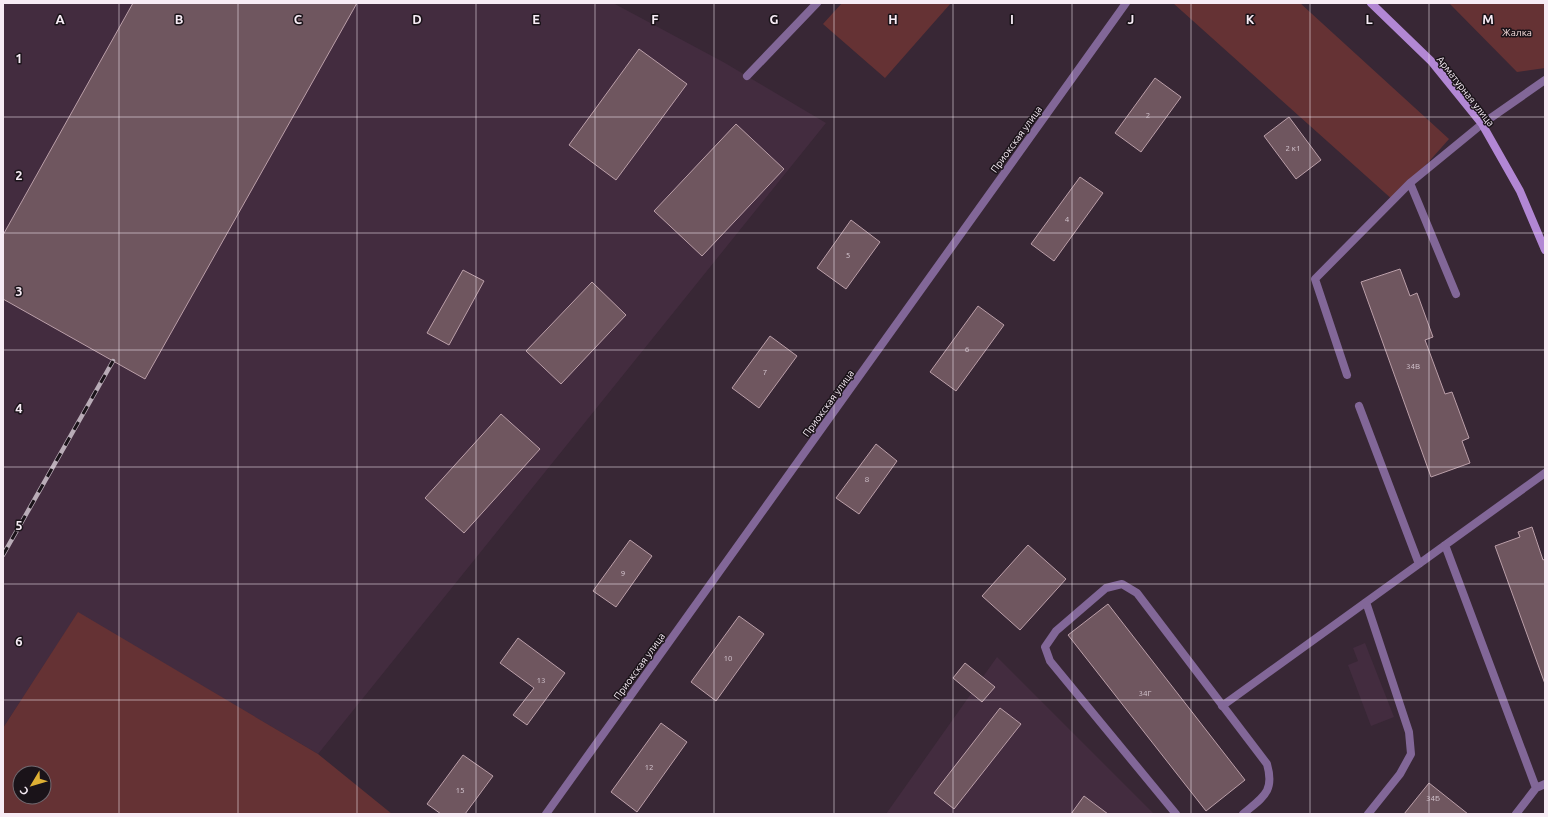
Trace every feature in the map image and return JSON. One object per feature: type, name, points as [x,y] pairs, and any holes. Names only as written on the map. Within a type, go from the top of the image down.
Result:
[{"type":"street","points":[[747,76],[818,3]]},
{"type":"street","name":"Приокская улица","points":[[546,814],[1126,3]]},
{"type":"street","name":"Арматурная улица","points":[[1372,4],[1431,61],[1482,124],[1520,191],[1545,250]]},
{"type":"street","points":[[1348,375],[1314,278],[1410,183],[1482,124],[1545,80]]},
{"type":"street","points":[[1410,183],[1456,294]]},
{"type":"street","points":[[1359,406],[1419,564]]},
{"type":"street","points":[[1222,706],[1545,473]]},
{"type":"street","points":[[1445,545],[1536,788]]},
{"type":"street","points":[[1176,814],[1050,661],[1044,647],[1056,631],[1106,588],[1122,584],[1137,593],[1267,764],[1271,779],[1265,796],[1243,814]]},
{"type":"street","points":[[1366,602],[1409,732],[1411,754],[1400,774],[1368,814]]},
{"type":"street","points":[[1516,814],[1536,788],[1545,784]]},
{"type":"shaded area","points":[[3,3],[613,3],[725,63],[826,123],[318,754],[78,613],[3,728]]},
{"type":"shaded area","points":[[1365,643],[1394,717],[1371,726],[1348,665],[1358,661],[1353,648]]},
{"type":"shaded area","points":[[997,657],[1154,814],[886,814]]},
{"type":"green space","points":[[842,3],[951,3],[885,78],[823,24]]},
{"type":"green space","points":[[1173,3],[1300,3],[1449,139],[1394,201]]},
{"type":"green space","name":"Жалка","points":[[1449,3],[1545,3],[1545,68],[1517,72]]},
{"type":"green space","points":[[78,612],[318,754],[392,814],[3,814],[3,728]]},
{"type":"building","points":[[133,3],[357,3],[145,379],[3,299],[3,235]]},
{"type":"building","points":[[639,49],[687,84],[616,180],[569,145]]},
{"type":"building","points":[[1155,78],[1181,97],[1141,152],[1115,133]]},
{"type":"building","points":[[1289,117],[1321,160],[1296,179],[1264,136]]},
{"type":"building","points":[[736,124],[784,169],[702,256],[654,211]]},
{"type":"building","points":[[1080,177],[1103,193],[1054,261],[1031,244]]},
{"type":"building","points":[[851,220],[880,242],[846,289],[817,268]]},
{"type":"building","points":[[1400,269],[1410,296],[1417,293],[1433,337],[1425,340],[1445,394],[1452,392],[1469,438],[1462,441],[1470,463],[1431,477],[1361,282]]},
{"type":"building","points":[[463,270],[484,281],[449,345],[427,333]]},
{"type":"building","points":[[592,282],[626,315],[561,384],[526,351]]},
{"type":"building","points":[[978,306],[1004,325],[956,391],[930,372]]},
{"type":"building","points":[[770,336],[797,356],[759,408],[732,388]]},
{"type":"building","points":[[501,414],[540,449],[464,533],[425,498]]},
{"type":"building","points":[[876,444],[897,461],[859,514],[836,498]]},
{"type":"building","points":[[1532,527],[1543,560],[1545,559],[1545,684],[1495,546],[1520,537],[1518,532]]},
{"type":"building","points":[[630,540],[652,556],[616,607],[593,591]]},
{"type":"building","points":[[1028,545],[1066,579],[1020,630],[982,596]]},
{"type":"building","points":[[1108,604],[1245,780],[1206,811],[1068,635]]},
{"type":"building","points":[[739,616],[764,634],[716,701],[691,682]]},
{"type":"building","points":[[518,638],[565,673],[527,725],[513,715],[534,688],[500,663]]},
{"type":"building","points":[[965,663],[995,687],[982,702],[953,678]]},
{"type":"building","points":[[1000,708],[1021,724],[954,809],[934,793]]},
{"type":"building","points":[[661,723],[687,742],[637,812],[611,792]]},
{"type":"building","points":[[463,755],[493,776],[465,814],[441,814],[427,804]]},
{"type":"building","points":[[1429,783],[1468,814],[1404,814]]},
{"type":"building","points":[[1084,796],[1108,814],[1071,814]]},
{"type":"railway","points":[[3,555],[113,361]]}]
